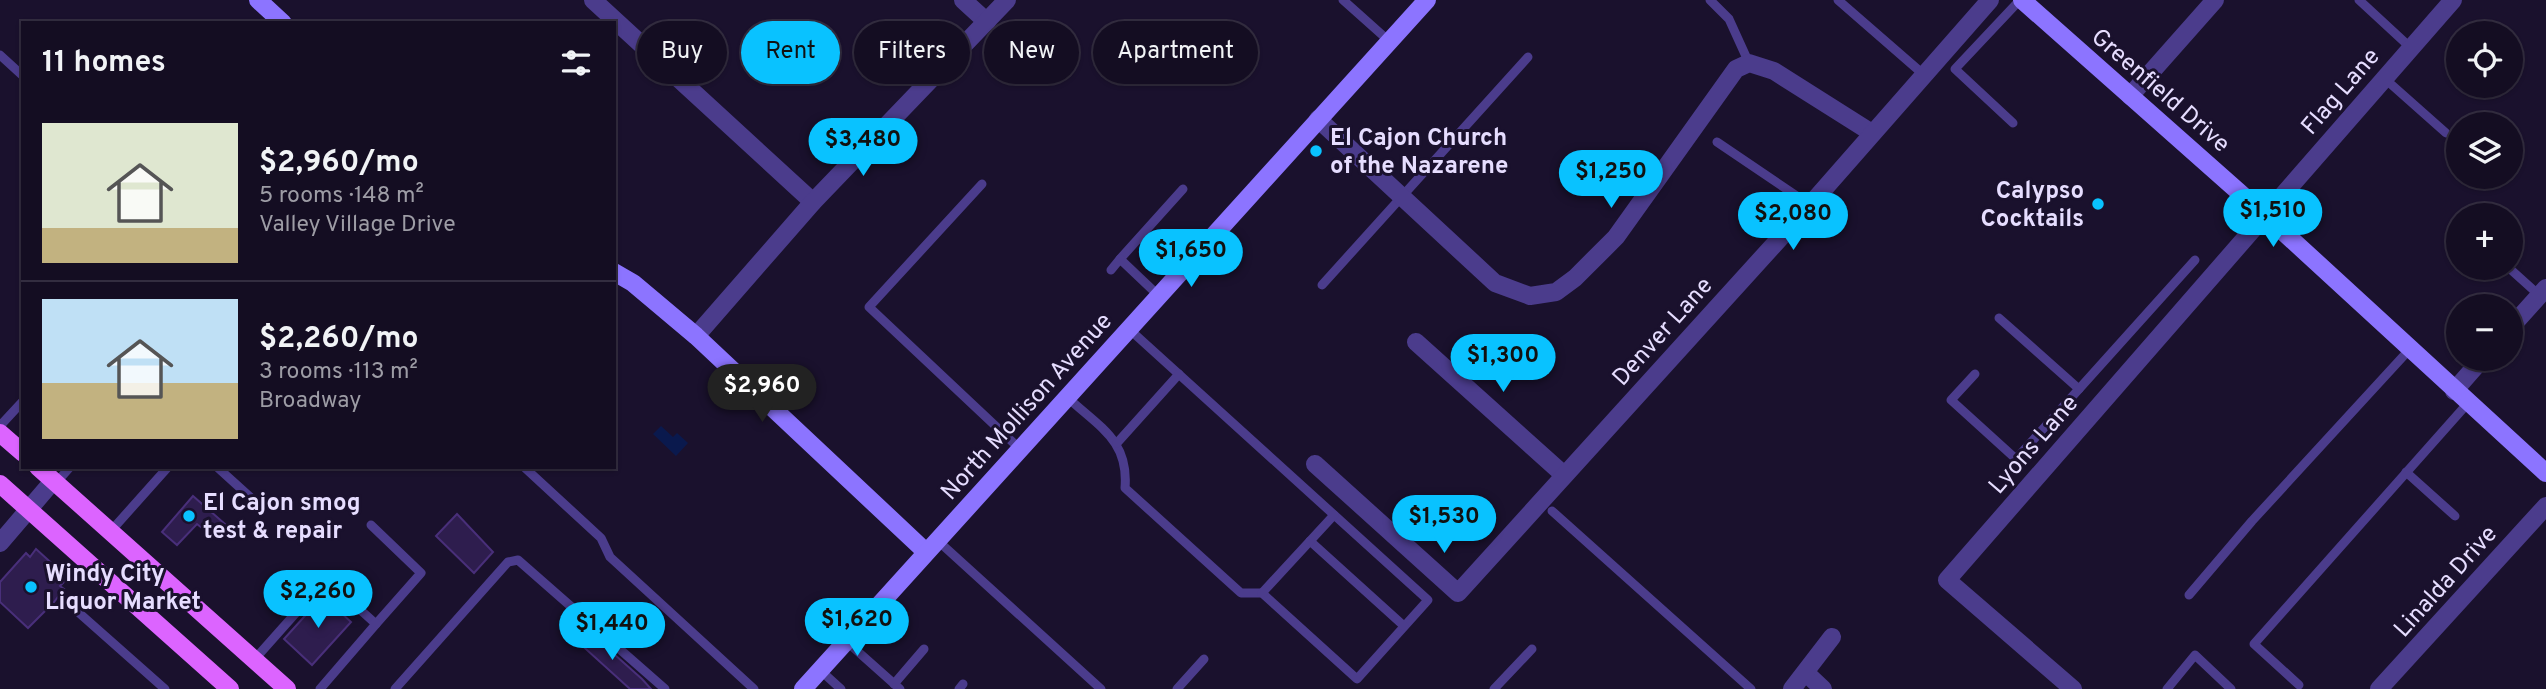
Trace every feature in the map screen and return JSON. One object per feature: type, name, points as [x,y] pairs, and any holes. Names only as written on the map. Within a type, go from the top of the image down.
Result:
[{"type":"main road","points":[[258,0],[281,21]]},
{"type":"main road","name":"North Mollison Avenue","points":[[803,689],[1427,0]]},
{"type":"main road","name":"Greenfield Drive","points":[[2021,0],[2266,216],[2546,473]]},
{"type":"main road","points":[[616,273],[633,283],[696,336],[932,546]]},
{"type":"main road","points":[[0,433],[21,451]]},
{"type":"main road","points":[[40,469],[287,689]]},
{"type":"main road","points":[[0,484],[230,689]]},
{"type":"street","points":[[593,0],[616,21]]},
{"type":"street","points":[[963,0],[986,21]]},
{"type":"street","points":[[988,21],[1007,0]]},
{"type":"street","name":"Denver Lane","points":[[1315,464],[1458,593],[1810,205],[1990,0]]},
{"type":"street","points":[[2130,96],[2215,0]]},
{"type":"street","name":"Flag Lane","points":[[2266,216],[2453,0]]},
{"type":"street","points":[[616,21],[813,202]]},
{"type":"street","points":[[696,336],[813,202],[984,25]]},
{"type":"street","points":[[1318,119],[1495,283],[1530,296],[1556,292],[1575,278],[1616,237],[1736,69],[1749,63],[1774,71],[1872,133]]},
{"type":"street","name":"Lyons Lane","points":[[2073,689],[1947,580],[2266,216]]},
{"type":"street","points":[[2523,314],[2543,292]]},
{"type":"street","points":[[1416,342],[1564,475]]},
{"type":"street","points":[[2454,391],[2472,371]]},
{"type":"street","points":[[0,543],[55,482]]},
{"type":"street","name":"Linalda Drive","points":[[2379,689],[2546,506]]},
{"type":"street","points":[[1791,689],[1832,637]]},
{"type":"street","points":[[1806,673],[1824,689]]},
{"type":"lane","points":[[1343,0],[1389,41]]},
{"type":"lane","points":[[1710,0],[1729,19],[1749,63]]},
{"type":"lane","points":[[1838,0],[1923,74]]},
{"type":"lane","points":[[2013,123],[1955,69],[2021,0]]},
{"type":"lane","points":[[2358,0],[2411,48]]},
{"type":"lane","points":[[0,55],[21,74]]},
{"type":"lane","points":[[1322,285],[1528,57]]},
{"type":"lane","points":[[2384,78],[2446,133]]},
{"type":"lane","points":[[1717,142],[1810,205]]},
{"type":"lane","points":[[982,184],[869,307],[1020,449]]},
{"type":"lane","points":[[1111,270],[1183,189]]},
{"type":"lane","points":[[1121,259],[1158,296]]},
{"type":"lane","points":[[1975,374],[1951,400],[2016,459],[2195,260]]},
{"type":"lane","points":[[2523,278],[2543,292]]},
{"type":"lane","points":[[1999,318],[2079,389]]},
{"type":"lane","points":[[1067,397],[1117,443],[1127,466],[1125,488],[1241,593],[1262,593],[1357,680],[1427,600],[1129,329]]},
{"type":"lane","points":[[2189,595],[2409,350]]},
{"type":"lane","points":[[1117,443],[1179,374]]},
{"type":"lane","points":[[0,426],[21,403]]},
{"type":"lane","points":[[2299,685],[2254,644],[2468,403]]},
{"type":"lane","points":[[55,482],[68,469]]},
{"type":"lane","points":[[110,532],[166,469]]},
{"type":"lane","points":[[219,469],[261,507]]},
{"type":"lane","points":[[526,469],[601,538],[610,557],[754,689]]},
{"type":"lane","points":[[2406,472],[2455,516]]},
{"type":"lane","points":[[1552,511],[1751,689]]},
{"type":"lane","points":[[1262,593],[1334,514]]},
{"type":"lane","points":[[320,689],[421,573],[371,525]]},
{"type":"lane","points":[[1310,541],[1404,626]]},
{"type":"lane","points":[[932,546],[1094,687]]},
{"type":"lane","points":[[395,689],[508,562],[518,560],[665,689]]},
{"type":"lane","points":[[254,660],[327,579],[376,624]]},
{"type":"lane","points":[[78,612],[165,689]]},
{"type":"lane","points":[[846,641],[897,687],[924,649]]},
{"type":"lane","points":[[1494,689],[1532,649]]},
{"type":"lane","points":[[2167,689],[2195,655],[2231,689]]},
{"type":"lane","points":[[1177,689],[1204,659]]},
{"type":"lane","points":[[820,670],[841,689]]},
{"type":"shaded area","points":[[661,426],[673,437],[677,433],[688,443],[676,456],[653,434]]},
{"type":"building","name":"El Cajon smog test & repair","points":[[193,496],[225,524],[213,537],[197,524],[177,545],[162,532]]},
{"type":"building","points":[[457,514],[493,552],[474,573],[436,536]]},
{"type":"building","name":"Windy City Liquor Market","points":[[36,549],[68,578],[60,586],[64,589],[54,602],[28,628],[0,602],[0,582],[26,553],[30,557]]},
{"type":"building","points":[[323,596],[351,622],[312,665],[284,639]]},
{"type":"building","points":[[587,630],[651,689],[630,689],[577,641]]},
{"type":"place","name":"El Cajon Church of the Nazarene","points":[[1316,151]]},
{"type":"place","name":"Calypso Cocktails","points":[[2098,204]]},
{"type":"place","name":"El Cajon smog test & repair","points":[[189,516]]},
{"type":"place","name":"Windy City Liquor Market","points":[[31,587]]}]
